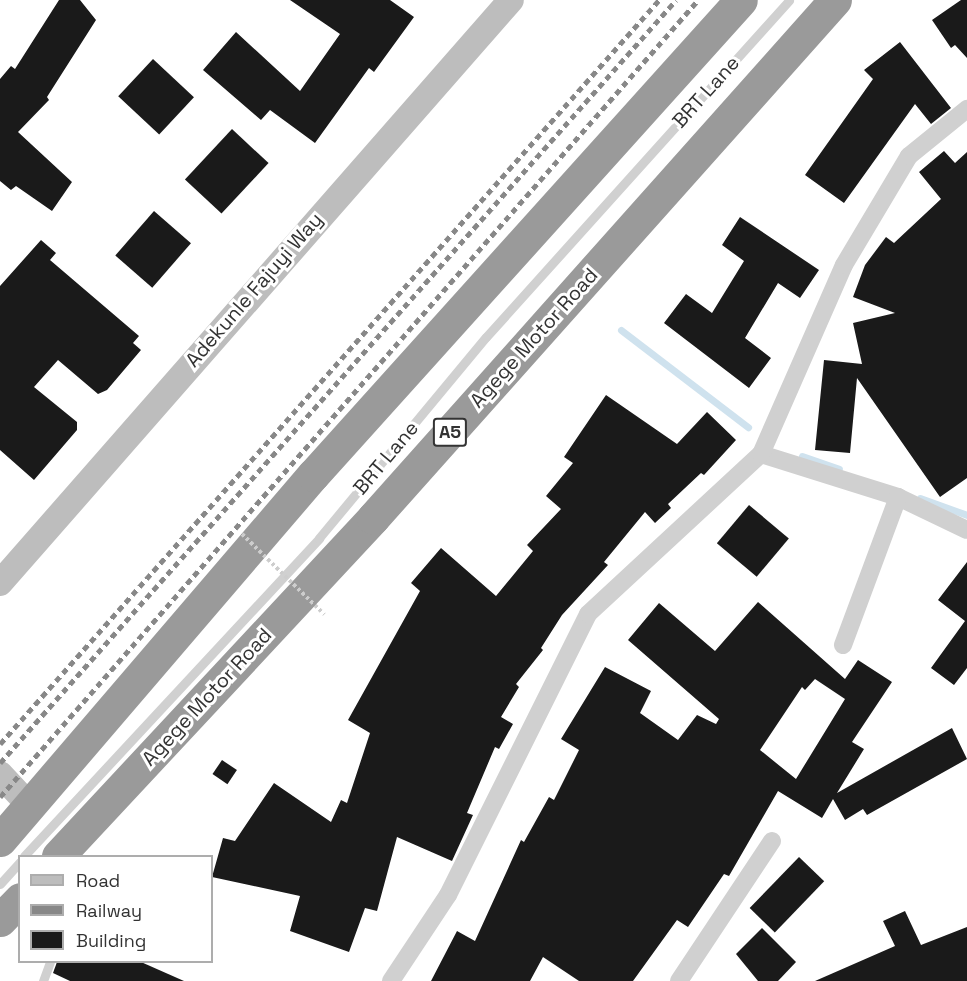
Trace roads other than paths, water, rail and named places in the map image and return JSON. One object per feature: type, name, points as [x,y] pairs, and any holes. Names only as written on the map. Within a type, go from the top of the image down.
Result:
[{"type":"highway","points":[[0,840],[31,807],[313,475],[741,0]]},
{"type":"highway","name":"Agege Motor Road","points":[[59,855],[373,518],[835,0]]},
{"type":"highway","points":[[0,920],[18,901]]},
{"type":"street","name":"Adekunle Fajuyi Way","points":[[0,583],[511,0]]},
{"type":"street","points":[[391,981],[448,895],[588,614],[761,454],[844,265],[909,156],[967,109]]},
{"type":"street","points":[[761,454],[898,497],[967,530]]},
{"type":"street","points":[[843,645],[898,497]]},
{"type":"street","points":[[0,774],[31,807]]},
{"type":"street","points":[[679,981],[772,841]]},
{"type":"lane","name":"BRT Lane","points":[[25,855],[319,538],[486,338],[789,0]]},
{"type":"lane","points":[[0,884],[18,864]]},
{"type":"lane","points":[[43,981],[50,963]]},
{"type":"waterway","points":[[621,330],[748,427]]},
{"type":"waterway","points":[[802,456],[839,469]]},
{"type":"waterway","points":[[920,498],[967,515]]},
{"type":"railway","points":[[0,744],[659,0]]},
{"type":"railway","points":[[0,763],[676,0]]},
{"type":"railway","points":[[0,797],[698,0]]}]
